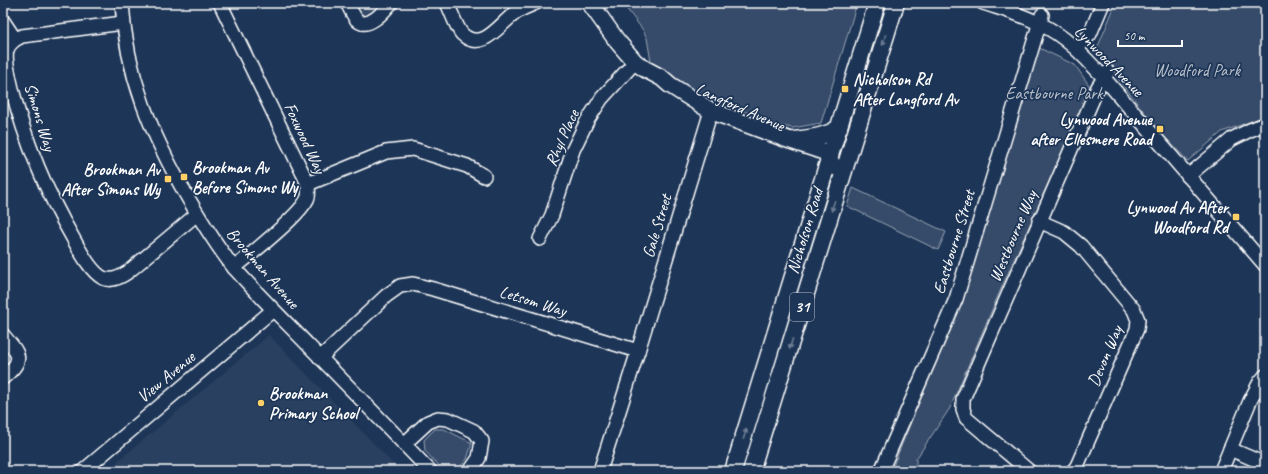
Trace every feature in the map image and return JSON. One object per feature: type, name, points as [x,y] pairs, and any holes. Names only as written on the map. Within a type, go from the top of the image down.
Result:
[{"type":"main road","name":"Langford Avenue","points":[[590,3],[605,26],[656,84],[687,106],[825,152],[830,158],[824,161],[790,150],[710,114]]},
{"type":"main road","name":"Nicholson Road","points":[[751,471],[896,3]]},
{"type":"main road","name":"Nicholson Road","points":[[733,471],[877,4]]},
{"type":"main road","points":[[788,140],[813,138],[828,134],[839,128]]},
{"type":"main road","points":[[841,181],[830,158],[836,157],[853,142]]},
{"type":"street","name":"Brookman Avenue","points":[[122,3],[123,23],[132,69],[148,118],[168,163],[217,245],[234,268],[273,310],[430,471]]},
{"type":"street","name":"Foxwood Way","points":[[220,3],[308,184],[308,196],[300,209],[234,268]]},
{"type":"street","points":[[348,3],[356,19],[365,23],[374,20],[391,3]]},
{"type":"street","points":[[447,3],[462,33],[470,38],[478,40],[485,39],[515,13],[536,3]]},
{"type":"street","name":"Lynwood Avenue","points":[[983,3],[1040,19],[1052,20],[1065,28],[1191,174],[1265,265]]},
{"type":"street","name":"Lynwood Avenue","points":[[1009,3],[1040,19]]},
{"type":"street","points":[[1079,46],[1090,34],[1103,3]]},
{"type":"street","name":"Eastbourne Street","points":[[881,471],[956,299],[1040,19]]},
{"type":"street","points":[[3,21],[15,39],[22,36],[123,23]]},
{"type":"street","name":"Simons Way","points":[[15,39],[10,44],[7,51],[7,60],[11,84],[27,140],[41,177],[59,215],[83,256],[95,272],[103,278],[120,278],[198,214]]},
{"type":"street","name":"Rhyl Place","points":[[540,239],[552,215],[573,150],[587,121],[602,98],[640,66]]},
{"type":"street","name":"Westbourne Way","points":[[1029,471],[966,418],[963,409],[963,399],[1098,87],[1106,75]]},
{"type":"street","name":"Gale Street","points":[[638,351],[710,114]]},
{"type":"street","points":[[1191,174],[1232,139],[1265,124]]},
{"type":"street","points":[[308,184],[386,152],[413,149],[467,166],[484,176]]},
{"type":"street","name":"Lynwood Avenue","points":[[1191,174],[1265,255]]},
{"type":"street","name":"Devon Way","points":[[1039,221],[1064,232],[1082,246],[1134,310],[1138,320],[1137,330],[1077,466],[1073,471]]},
{"type":"street","name":"Letsom Way","points":[[320,358],[386,296],[400,286],[412,284],[638,351]]},
{"type":"street","name":"View Avenue","points":[[83,471],[273,310]]},
{"type":"street","points":[[3,335],[16,350],[18,360],[14,369],[3,378]]},
{"type":"street","points":[[600,471],[638,351]]},
{"type":"street","points":[[1221,471],[1250,401],[1260,382],[1265,376]]},
{"type":"street","points":[[404,444],[428,422],[438,418],[448,419],[474,431],[482,441],[479,458],[470,471]]},
{"type":"street","points":[[1230,449],[1265,464]]},
{"type":"shaded area","name":"Brookman Primary School","points":[[269,335],[400,471],[106,471]]},
{"type":"green space","points":[[351,3],[386,3],[364,20]]},
{"type":"green space","points":[[622,3],[857,3],[821,123],[793,128],[771,124],[724,101],[692,92],[651,62],[647,38],[643,30]]},
{"type":"green space","name":"Woodford Park","points":[[1116,3],[1265,3],[1265,116],[1222,132],[1188,161],[1160,132],[1096,51]]},
{"type":"green space","name":"Eastbourne Park","points":[[1035,46],[1075,65],[1091,88],[997,298],[950,408],[916,459],[916,471],[891,471],[943,344],[970,268]]},
{"type":"green space","points":[[853,188],[946,232],[938,250],[847,206]]},
{"type":"green space","points":[[435,429],[444,429],[472,443],[467,459],[457,471],[444,471],[425,451],[424,440]]},
{"type":"place","name":"Nicholson Rd After Langford Av","points":[[845,89]]},
{"type":"place","name":"Lynwood Avenue after Ellesmere Road","points":[[1160,129]]},
{"type":"place","name":"Brookman Av Before Simons Wy","points":[[184,177]]},
{"type":"place","name":"Brookman Av After Simons Wy","points":[[168,179]]},
{"type":"place","name":"Lynwood Av After Woodford Rd","points":[[1236,217]]},
{"type":"place","name":"Brookman Primary School","points":[[261,403]]}]
